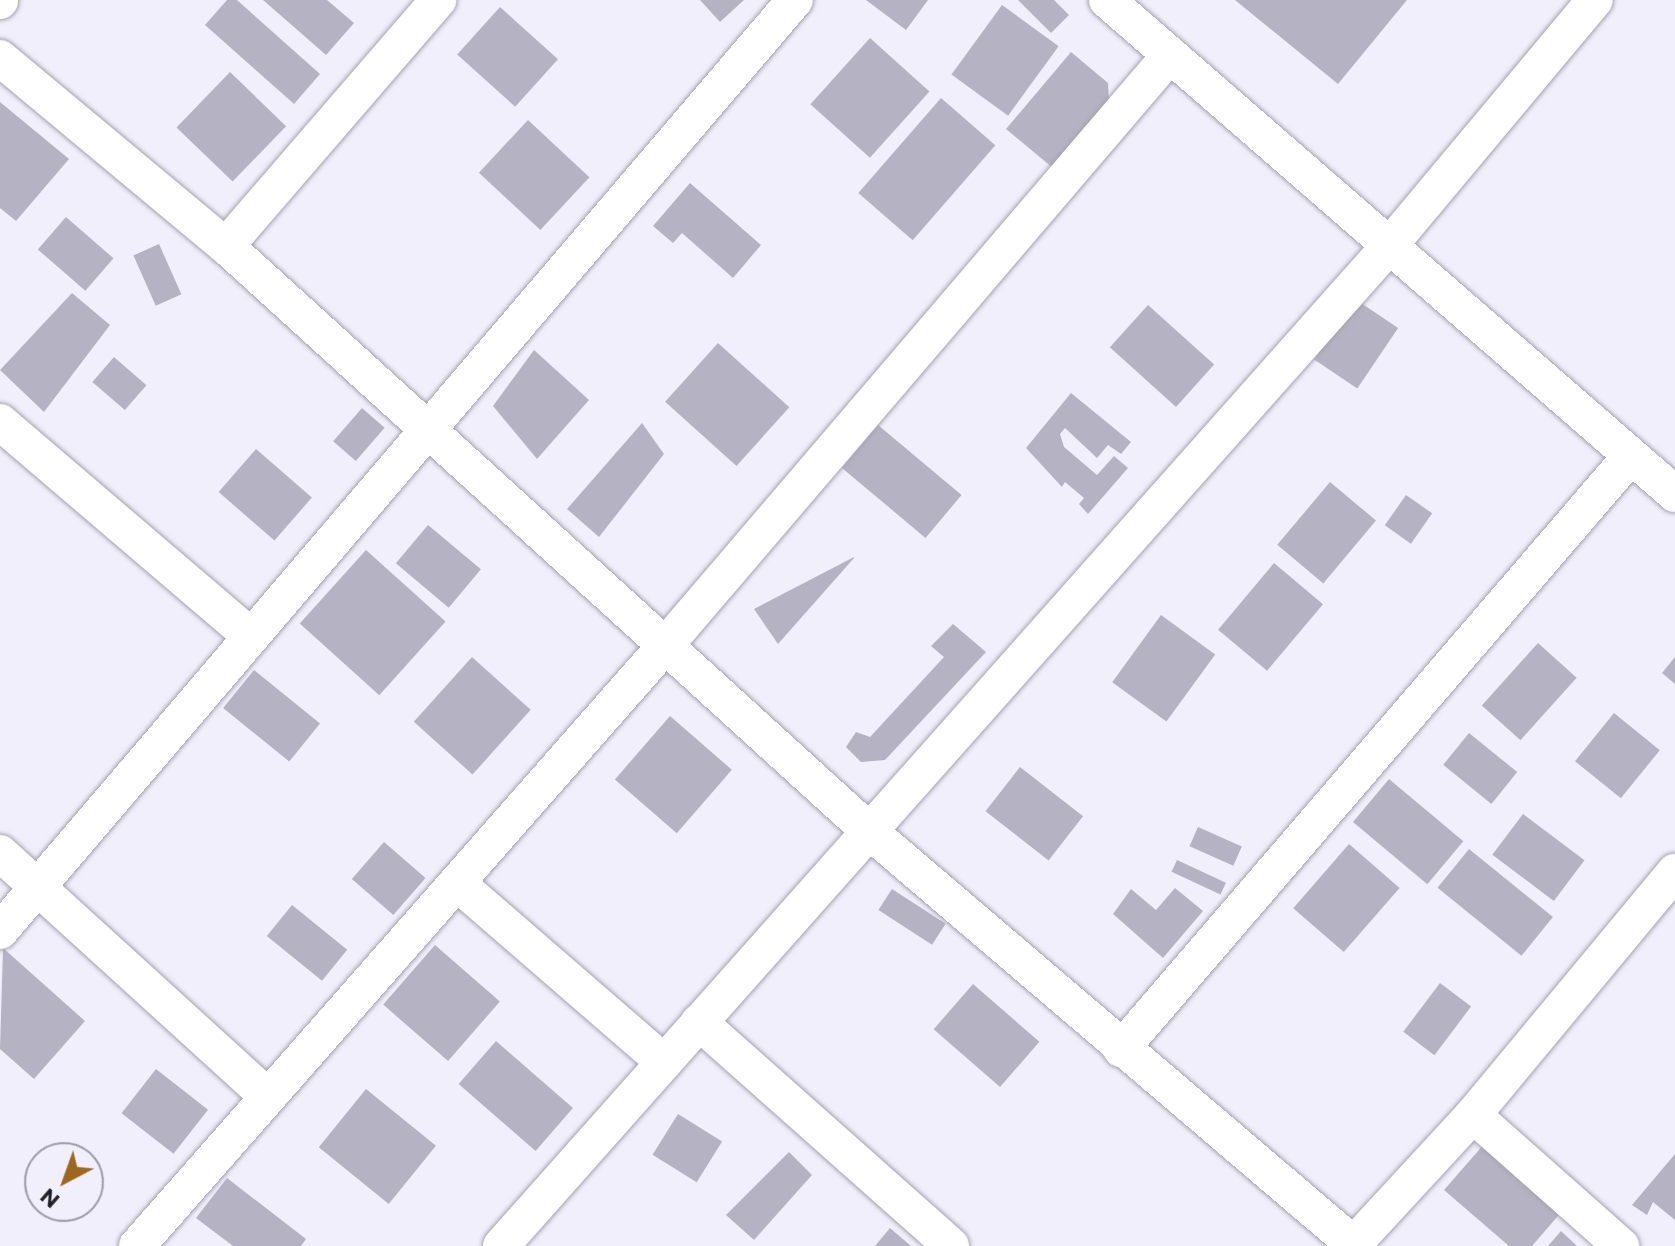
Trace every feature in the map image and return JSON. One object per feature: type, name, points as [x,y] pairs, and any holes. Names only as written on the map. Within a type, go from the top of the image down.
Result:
[{"type":"street","points":[[226,246],[438,0]]},
{"type":"street","points":[[0,931],[249,635],[429,434],[795,0]]},
{"type":"street","points":[[1107,0],[1675,494]]},
{"type":"street","points":[[501,1246],[1390,245],[1595,0]]},
{"type":"street","points":[[137,1246],[664,647],[1170,55]]},
{"type":"street","points":[[0,58],[226,246],[429,434],[868,830],[1353,1245],[1473,1115],[1669,892]]},
{"type":"street","points":[[0,422],[249,635]]},
{"type":"street","points":[[1121,1049],[1630,457]]},
{"type":"street","points":[[0,853],[268,1097]]},
{"type":"street","points":[[457,883],[664,1062]]},
{"type":"street","points":[[699,1022],[951,1246]]},
{"type":"street","points":[[1473,1115],[1621,1246]]},
{"type":"building","points":[[227,0],[237,0],[320,74],[294,104],[205,25]]},
{"type":"building","points":[[263,0],[327,0],[354,23],[326,55]]},
{"type":"building","points":[[700,0],[744,0],[720,22]]},
{"type":"building","points":[[866,0],[928,0],[906,30]]},
{"type":"building","points":[[1018,0],[1054,0],[1069,15],[1051,33]]},
{"type":"building","points":[[1235,0],[1407,0],[1338,84]]},
{"type":"building","points":[[1002,5],[1059,46],[1008,116],[951,75]]},
{"type":"building","points":[[500,7],[558,59],[515,107],[457,55]]},
{"type":"building","points":[[870,38],[929,92],[870,158],[810,104]]},
{"type":"building","points":[[1071,52],[1108,83],[1109,102],[1053,168],[1006,129]]},
{"type":"building","points":[[230,72],[286,126],[233,182],[177,127]]},
{"type":"building","points":[[941,98],[995,145],[913,240],[858,193]]},
{"type":"building","points":[[0,102],[69,159],[16,221],[0,208]]},
{"type":"building","points":[[528,120],[589,177],[540,230],[479,173]]},
{"type":"building","points":[[690,183],[761,245],[733,278],[682,233],[673,243],[653,226]]},
{"type":"building","points":[[66,217],[114,258],[85,291],[38,249]]},
{"type":"building","points":[[159,244],[181,294],[156,306],[133,255]]},
{"type":"building","points":[[72,293],[110,325],[44,412],[0,370]]},
{"type":"building","points":[[1355,299],[1398,328],[1357,389],[1314,360]]},
{"type":"building","points":[[1148,305],[1214,365],[1176,407],[1110,347]]},
{"type":"building","points":[[718,343],[789,407],[736,466],[665,402]]},
{"type":"building","points":[[534,350],[589,400],[537,459],[493,406]]},
{"type":"building","points":[[114,357],[146,385],[125,410],[92,382]]},
{"type":"building","points":[[1071,393],[1131,442],[1121,454],[1108,445],[1097,458],[1065,428],[1060,434],[1064,447],[1097,475],[1114,456],[1128,468],[1088,514],[1079,504],[1084,498],[1065,482],[1062,487],[1026,448]]},
{"type":"building","points":[[362,408],[385,428],[356,461],[333,441]]},
{"type":"building","points":[[642,423],[664,454],[599,537],[567,509]]},
{"type":"building","points":[[878,425],[961,495],[926,538],[842,468]]},
{"type":"building","points":[[256,449],[312,498],[274,541],[219,492]]},
{"type":"building","points":[[1330,482],[1376,521],[1323,583],[1277,545]]},
{"type":"building","points":[[1406,495],[1432,513],[1411,544],[1385,525]]},
{"type":"building","points":[[428,525],[481,569],[449,608],[396,563]]},
{"type":"building","points":[[366,550],[446,622],[379,695],[300,624]]},
{"type":"building","points":[[854,558],[778,644],[754,609]]},
{"type":"building","points":[[1274,563],[1323,604],[1267,671],[1218,630]]},
{"type":"building","points":[[1161,615],[1215,654],[1166,722],[1112,682]]},
{"type":"building","points":[[953,624],[986,652],[885,760],[861,762],[846,747],[856,732],[870,737],[944,657],[931,646]]},
{"type":"building","points":[[1538,643],[1577,678],[1520,740],[1482,705]]},
{"type":"building","points":[[472,657],[531,710],[472,775],[414,722]]},
{"type":"building","points":[[1675,657],[1675,684],[1662,673]]},
{"type":"building","points":[[254,670],[320,723],[289,762],[223,708]]},
{"type":"building","points":[[1614,713],[1660,750],[1621,798],[1575,761]]},
{"type":"building","points":[[670,716],[732,770],[677,833],[615,779]]},
{"type":"building","points":[[1469,733],[1517,772],[1491,804],[1443,765]]},
{"type":"building","points":[[1020,767],[1083,816],[1049,860],[986,811]]},
{"type":"building","points":[[1389,779],[1463,841],[1427,884],[1353,822]]},
{"type":"building","points":[[1523,814],[1584,860],[1554,901],[1492,855]]},
{"type":"building","points":[[1198,827],[1242,847],[1233,866],[1189,846]]},
{"type":"building","points":[[384,842],[426,878],[393,915],[352,879]]},
{"type":"building","points":[[1349,844],[1400,888],[1344,952],[1293,908]]},
{"type":"building","points":[[1469,849],[1553,917],[1521,956],[1438,888]]},
{"type":"building","points":[[1177,860],[1226,883],[1220,895],[1172,872]]},
{"type":"building","points":[[1175,888],[1203,911],[1163,958],[1113,914],[1131,889],[1156,910]]},
{"type":"building","points":[[892,889],[946,924],[932,945],[878,910]]},
{"type":"building","points":[[292,905],[347,950],[322,981],[267,936]]},
{"type":"building","points":[[435,945],[500,1001],[448,1061],[383,1005]]},
{"type":"building","points":[[3,948],[85,1021],[34,1079],[0,1049]]},
{"type":"building","points":[[1440,983],[1471,1006],[1434,1055],[1403,1032]]},
{"type":"building","points":[[973,984],[1039,1042],[1000,1087],[934,1029]]},
{"type":"building","points":[[496,1041],[573,1108],[536,1151],[459,1084]]},
{"type":"building","points":[[156,1069],[208,1110],[174,1154],[122,1113]]},
{"type":"building","points":[[366,1089],[436,1146],[389,1204],[319,1147]]},
{"type":"building","points":[[678,1114],[722,1142],[697,1182],[653,1155]]},
{"type":"building","points":[[1492,1135],[1570,1202],[1532,1246],[1509,1246],[1444,1190]]},
{"type":"building","points":[[789,1152],[812,1175],[754,1240],[726,1215]]},
{"type":"building","points":[[1675,1154],[1675,1220],[1653,1202],[1647,1215],[1632,1205]]},
{"type":"building","points":[[227,1178],[306,1239],[301,1246],[233,1246],[196,1218]]},
{"type":"building","points":[[890,1228],[911,1246],[875,1246]]},
{"type":"building","points":[[1561,1231],[1577,1246],[1548,1246]]}]
